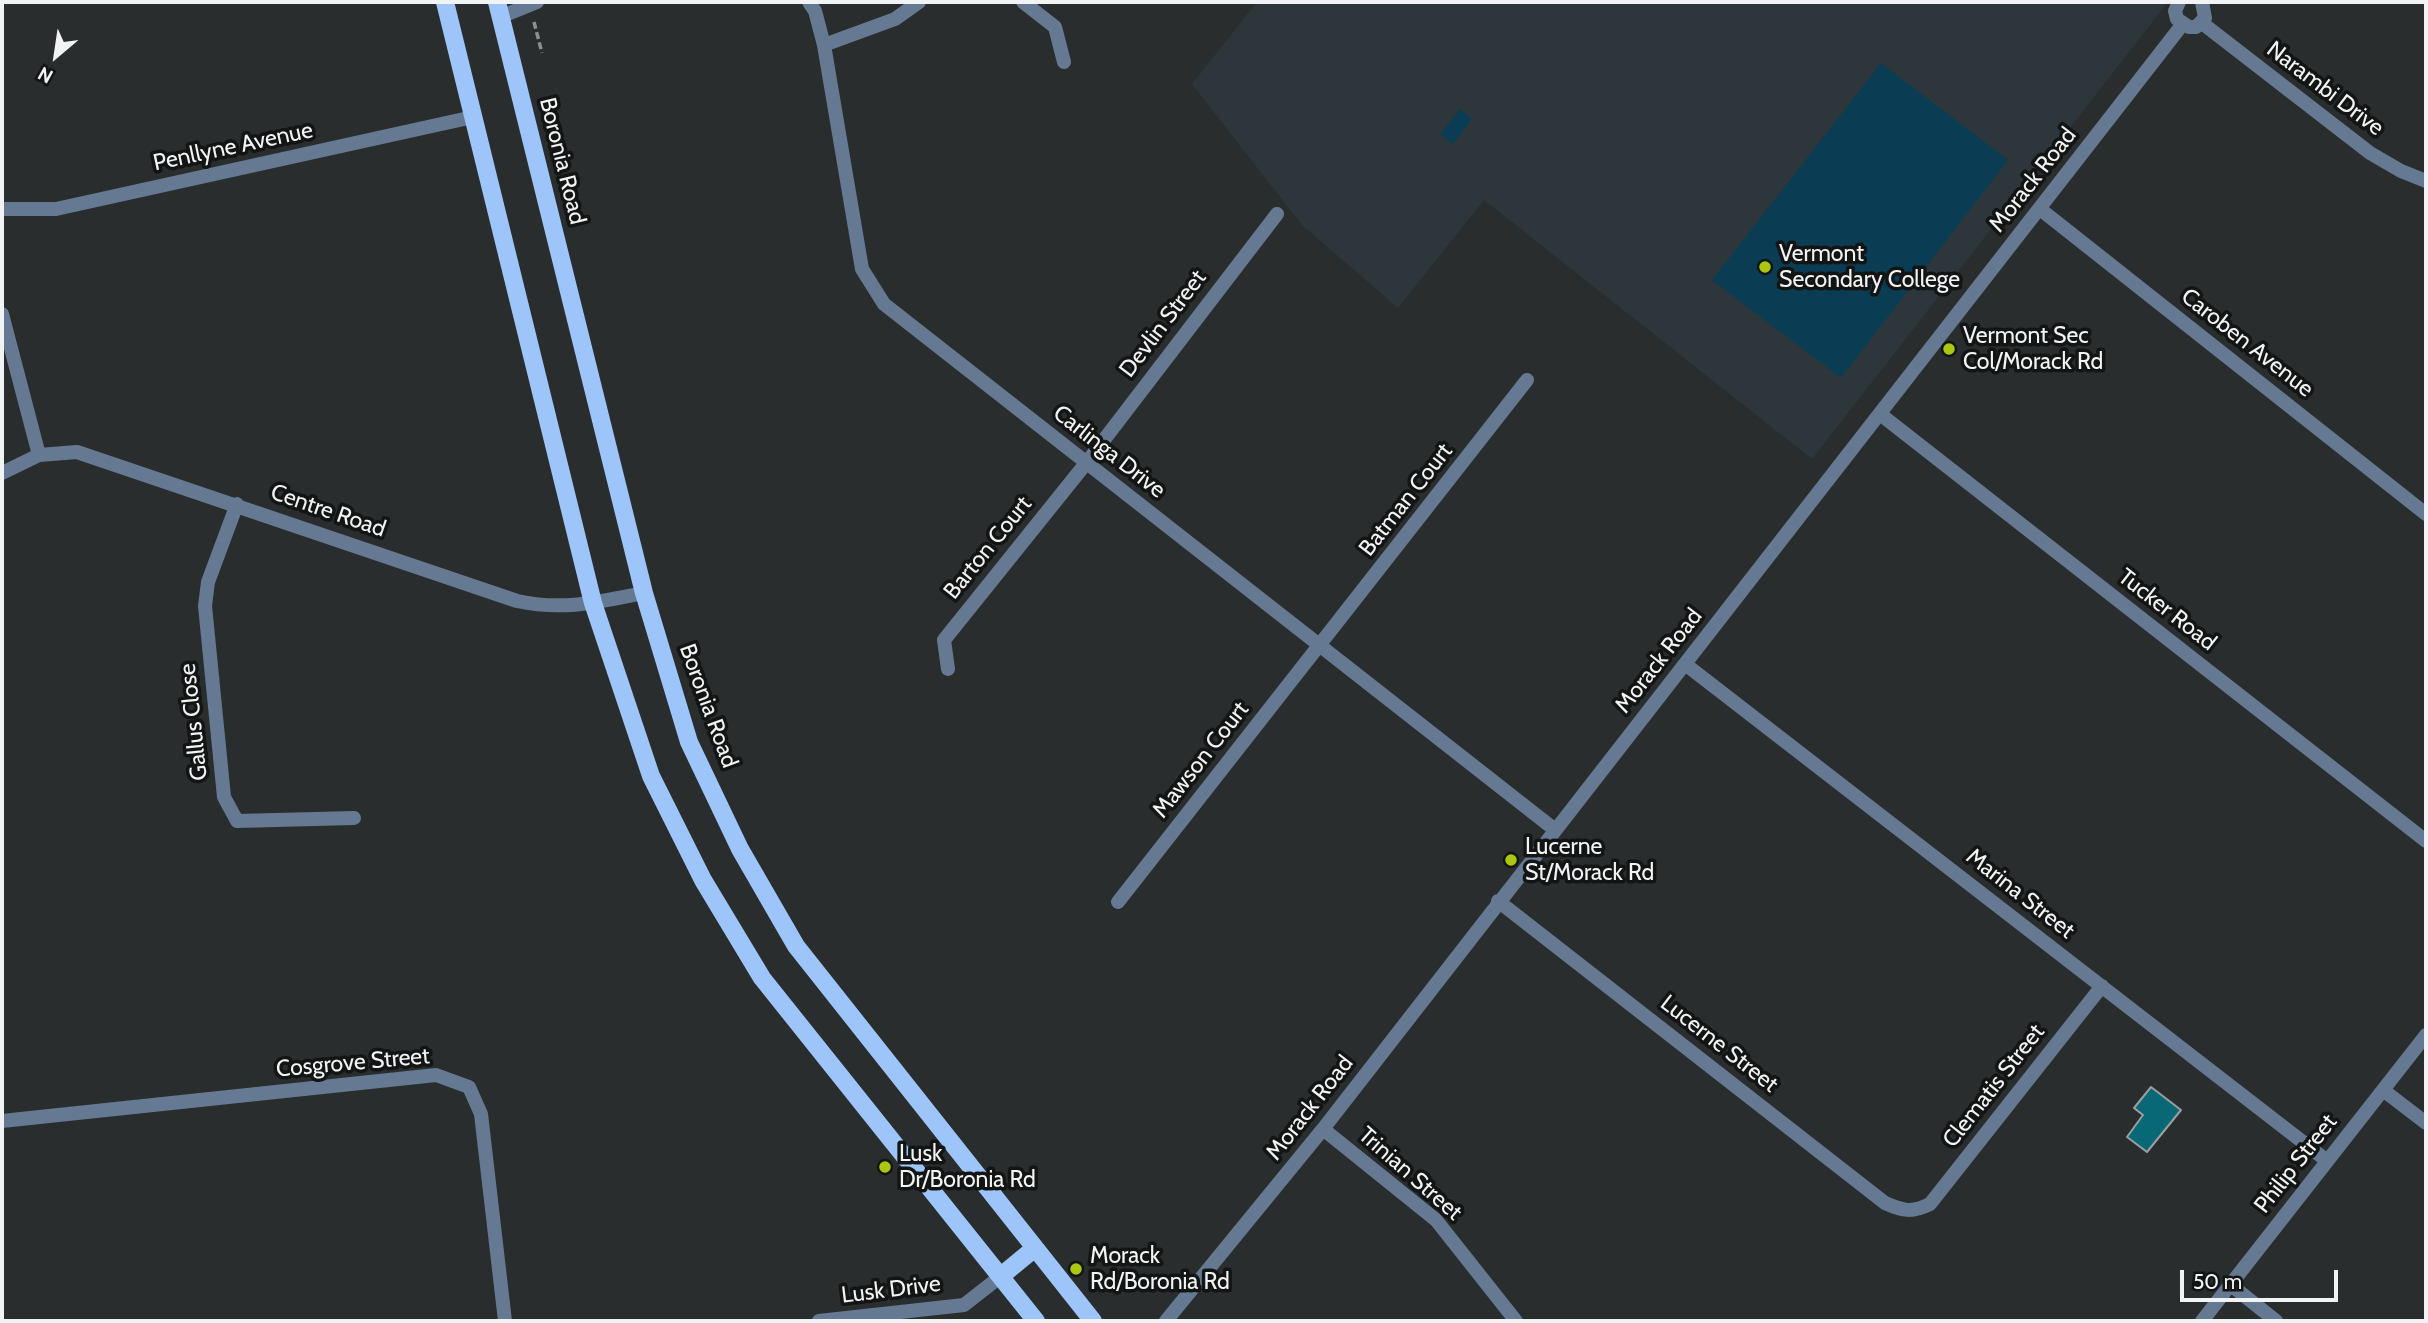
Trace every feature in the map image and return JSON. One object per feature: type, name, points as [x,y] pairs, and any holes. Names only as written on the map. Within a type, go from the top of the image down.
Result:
[{"type":"main road","points":[[445,2],[593,603],[651,776],[703,880],[755,967],[1036,1321]]},
{"type":"main road","name":"Boronia Road","points":[[498,9],[644,593],[689,742],[740,849],[796,946],[1093,1321]]},
{"type":"main road","points":[[1002,1276],[1035,1248]]},
{"type":"street","points":[[498,9],[537,2]]},
{"type":"street","name":"Carlinga Drive","points":[[808,2],[815,11],[824,45],[862,269],[884,304],[1554,829]]},
{"type":"street","points":[[824,45],[895,19],[919,2]]},
{"type":"street","points":[[1023,2],[1055,27],[1064,62]]},
{"type":"street","points":[[2179,2],[2175,11],[2182,24],[2189,27],[2202,23],[2206,12],[2202,2]]},
{"type":"street","name":"Narambi Drive","points":[[2202,23],[2370,153],[2401,171],[2426,181]]},
{"type":"street","name":"Morack Road","points":[[1166,1321],[1323,1129],[2182,24]]},
{"type":"street","name":"Penllyne Avenue","points":[[2,209],[56,209],[473,117]]},
{"type":"street","name":"Caroben Avenue","points":[[2040,209],[2426,514]]},
{"type":"street","name":"Devlin Street","points":[[1087,462],[1276,214]]},
{"type":"street","points":[[2,314],[40,456]]},
{"type":"street","name":"Batman Court","points":[[1320,647],[1527,380]]},
{"type":"street","name":"Tucker Road","points":[[1880,414],[2426,841]]},
{"type":"street","name":"Centre Road","points":[[2,473],[40,456],[77,452],[517,601],[548,608],[644,593]]},
{"type":"street","name":"Barton Court","points":[[948,668],[944,640],[1087,462]]},
{"type":"street","name":"Gallus Close","points":[[237,504],[208,582],[205,606],[224,796],[237,821],[354,818]]},
{"type":"street","name":"Mawson Court","points":[[1118,902],[1320,647]]},
{"type":"street","name":"Marina Street","points":[[1685,664],[2326,1160]]},
{"type":"street","name":"Lucerne Street","points":[[1499,901],[1885,1203],[1903,1211],[1917,1210]]},
{"type":"street","name":"Clematis Street","points":[[1917,1210],[1930,1204],[2102,986]]},
{"type":"street","name":"Philip Street","points":[[2202,1321],[2426,1035]]},
{"type":"street","name":"Cosgrove Street","points":[[2,1121],[436,1075],[470,1087],[481,1114],[505,1321]]},
{"type":"street","points":[[2383,1090],[2426,1123]]},
{"type":"street","name":"Trinian Street","points":[[1323,1129],[1436,1220],[1516,1321]]},
{"type":"street","name":"Lusk Drive","points":[[818,1321],[964,1304],[1002,1276]]},
{"type":"street","points":[[2231,1285],[2276,1321]]},
{"type":"path","points":[[533,20],[542,53]]},
{"type":"shaded area","name":"Vermont Secondary College","points":[[1257,2],[2168,2],[1812,459],[1484,200],[1398,308],[1302,225],[1192,84]]},
{"type":"shaded area","points":[[1881,63],[2008,160],[1841,378],[1712,280]]},
{"type":"shaded area","points":[[1460,109],[1472,119],[1453,144],[1440,134]]},
{"type":"building","points":[[2151,1087],[2181,1110],[2147,1152],[2127,1137],[2143,1115],[2134,1108]]},
{"type":"place","name":"Vermont Secondary College","points":[[1765,267]]},
{"type":"place","name":"Vermont Sec Col/Morack Rd","points":[[1949,349]]},
{"type":"place","name":"Lucerne St/Morack Rd","points":[[1511,860]]},
{"type":"place","name":"Lusk Dr/Boronia Rd","points":[[885,1167]]},
{"type":"place","name":"Morack Rd/Boronia Rd","points":[[1076,1269]]}]
